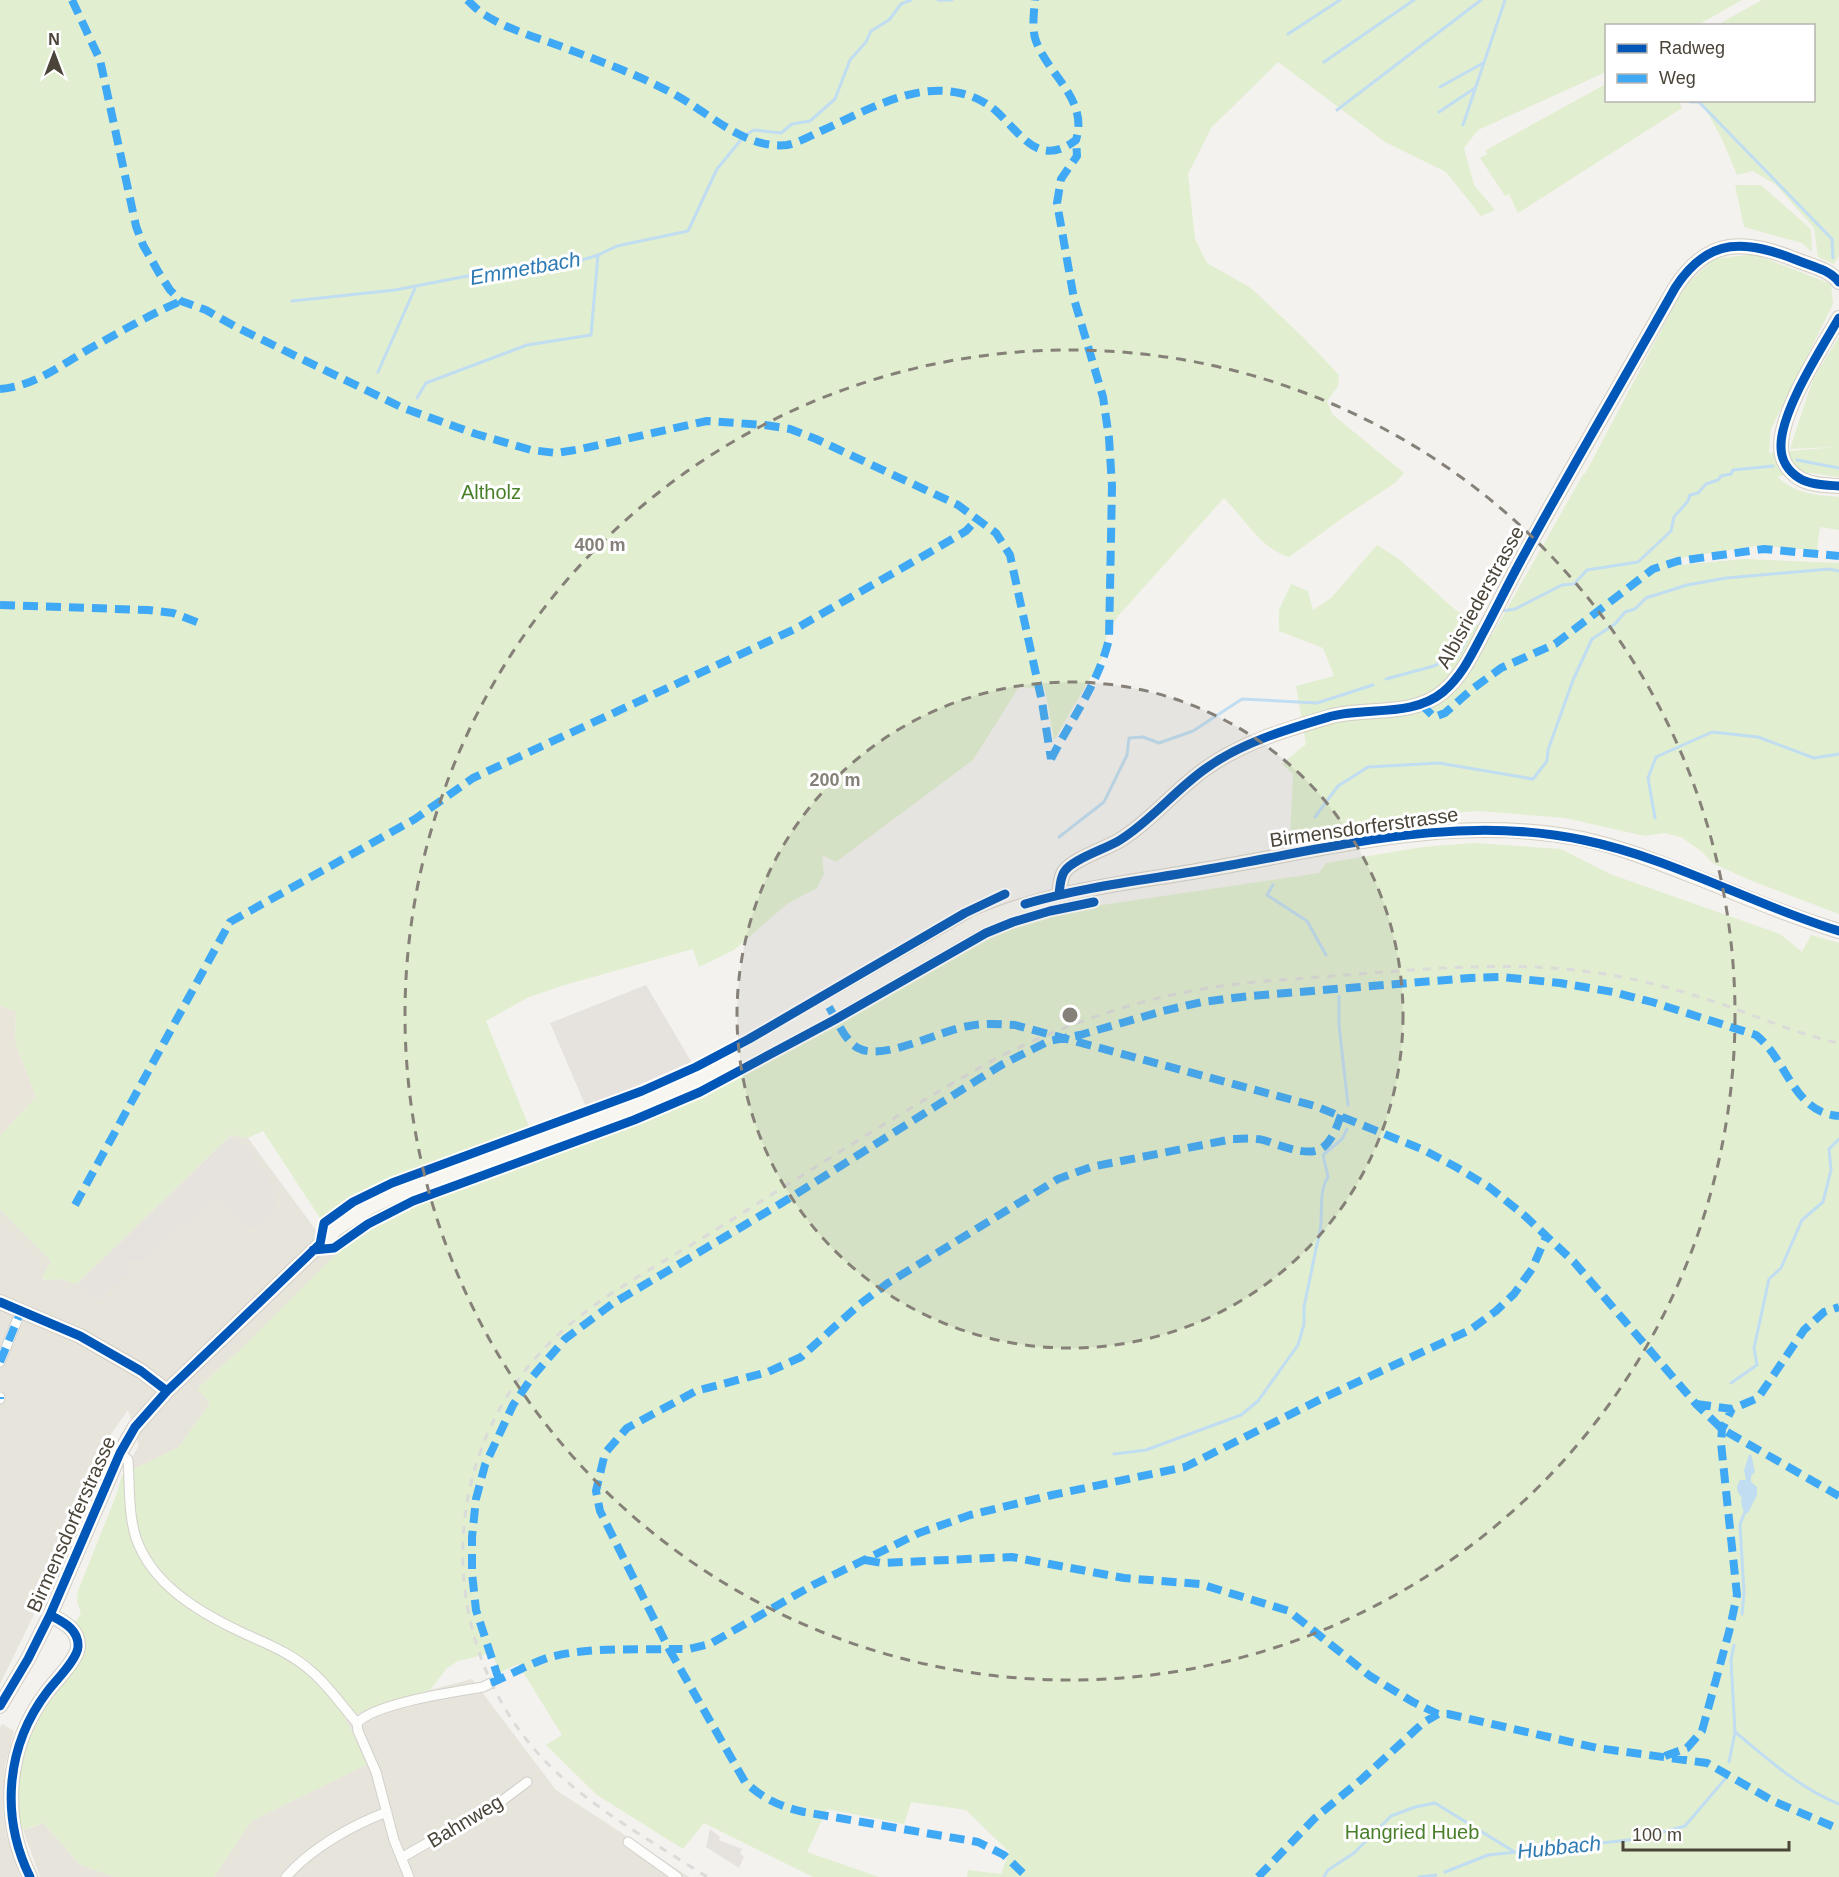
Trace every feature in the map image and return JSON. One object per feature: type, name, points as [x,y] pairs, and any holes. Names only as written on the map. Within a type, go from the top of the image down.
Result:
[{"type":"main road","name":"Albisriederstrasse","points":[[1059,894],[1062,876],[1069,866],[1120,840],[1142,824],[1202,771],[1224,756],[1255,742],[1333,716],[1421,704],[1440,695],[1465,666],[1520,562],[1675,288],[1698,261],[1724,248],[1742,245],[1758,246],[1822,270],[1839,282]]},
{"type":"main road","points":[[1839,318],[1803,382],[1783,432],[1781,450],[1787,466],[1798,477],[1812,483],[1839,486]]},
{"type":"main road","name":"Birmensdorferstrasse","points":[[0,1706],[28,1659],[50,1615],[120,1453],[135,1427],[168,1390],[330,1235],[370,1207],[389,1198],[687,1085],[745,1056],[976,923],[1059,894],[1406,834],[1485,829],[1545,833],[1621,849],[1660,862],[1803,920],[1839,931]]},
{"type":"main road","points":[[0,1302],[80,1336],[141,1371],[168,1390]]},
{"type":"main road","points":[[30,1877],[18,1847],[12,1818],[13,1767],[31,1716],[78,1648],[77,1638],[71,1628],[50,1615]]},
{"type":"street","points":[[0,1362],[21,1311]]},
{"type":"street","points":[[120,1453],[128,1460],[131,1514],[137,1539],[148,1562],[164,1582],[185,1600],[215,1619],[279,1649],[311,1671],[357,1723],[358,1731],[376,1772],[394,1840],[409,1877]]},
{"type":"street","points":[[357,1723],[363,1716],[421,1698],[483,1687],[491,1683]]},
{"type":"street","name":"Bahnweg","points":[[401,1858],[503,1800],[527,1782]]},
{"type":"street","points":[[286,1877],[307,1855],[373,1817],[387,1812]]},
{"type":"street","points":[[628,1842],[677,1877]]},
{"type":"shaded area","points":[[646,985],[692,1063],[586,1107],[550,1023]]},
{"type":"shaded area","points":[[0,1006],[16,1011],[15,1042],[36,1097],[0,1136]]},
{"type":"shaded area","points":[[231,1135],[248,1138],[335,1256],[198,1388],[210,1403],[179,1447],[132,1470],[131,1458],[139,1446],[128,1410],[111,1434],[43,1596],[0,1684],[0,1209],[51,1261],[43,1279],[61,1279],[76,1284]]},
{"type":"shaded area","points":[[229,1138],[245,1146],[269,1176],[277,1207],[253,1230],[218,1196],[185,1228],[179,1223],[138,1263],[133,1259],[125,1267],[129,1272],[97,1302],[80,1284]]},
{"type":"shaded area","points":[[472,1679],[556,1790],[689,1877],[214,1877],[251,1821],[367,1764],[344,1719],[430,1690]]},
{"type":"shaded area","points":[[2,1724],[14,1731],[5,1766],[3,1810],[6,1834],[20,1877],[0,1877],[0,1728]]},
{"type":"shaded area","points":[[44,1823],[79,1864],[114,1877],[40,1877],[23,1830]]},
{"type":"shaded area","points":[[710,1829],[720,1837],[719,1840],[742,1849],[740,1853],[744,1857],[739,1868],[706,1847]]},
{"type":"green space","name":"Altholz","points":[[0,0],[1742,0],[1700,24],[1605,24],[1605,72],[1478,130],[1464,148],[1474,185],[1495,210],[1481,216],[1446,172],[1385,142],[1278,62],[1211,128],[1188,174],[1195,239],[1207,263],[1251,288],[1339,375],[1338,386],[1327,401],[1332,414],[1404,473],[1395,483],[1289,557],[1261,540],[1224,498],[1119,615],[1107,633],[1103,656],[1054,740],[1045,689],[1019,687],[973,760],[836,862],[822,855],[824,874],[817,888],[787,904],[734,950],[699,967],[693,949],[561,986],[527,998],[486,1021],[530,1129],[397,1180],[371,1192],[322,1221],[263,1131],[248,1138],[231,1135],[76,1284],[61,1279],[46,1280],[42,1278],[51,1261],[0,1209],[0,1136],[36,1097],[15,1042],[16,1011],[0,1006]]},
{"type":"green space","points":[[1762,0],[1839,0],[1839,256],[1834,264],[1818,257],[1814,228],[1776,185],[1753,171],[1737,175],[1722,139],[1702,102],[1815,102],[1815,24],[1719,24]]},
{"type":"green space","points":[[1605,85],[1605,102],[1679,102],[1682,108],[1518,213],[1509,194],[1505,196],[1480,158],[1487,154],[1486,150]]},
{"type":"green space","points":[[1735,185],[1761,185],[1811,229],[1812,252],[1802,243],[1744,227]]},
{"type":"green space","points":[[1754,254],[1831,284],[1833,304],[1771,429],[1769,453],[1835,447],[1790,449],[1813,379],[1839,337],[1839,477],[1812,473],[1777,476],[1790,487],[1798,490],[1839,497],[1839,530],[1820,527],[1817,550],[1755,546],[1667,560],[1680,565],[1745,559],[1839,563],[1839,914],[1714,864],[1701,851],[1681,837],[1664,833],[1645,836],[1565,818],[1479,811],[1421,815],[1290,837],[1293,774],[1282,764],[1306,744],[1296,686],[1334,676],[1323,648],[1279,631],[1279,610],[1291,584],[1308,591],[1313,610],[1331,598],[1377,545],[1399,559],[1453,608],[1492,635],[1585,474],[1685,285],[1714,259]]},
{"type":"green space","name":"Hangried Hueb","points":[[1474,843],[1561,849],[1610,874],[1780,934],[1802,952],[1811,935],[1839,943],[1839,1877],[967,1877],[968,1870],[1001,1874],[1009,1852],[966,1810],[911,1802],[904,1824],[827,1809],[807,1852],[879,1877],[813,1877],[704,1823],[683,1849],[597,1795],[546,1745],[562,1735],[518,1664],[501,1672],[491,1653],[458,1661],[447,1668],[430,1690],[345,1718],[368,1764],[251,1821],[214,1877],[114,1877],[79,1864],[44,1823],[14,1832],[19,1745],[73,1658],[71,1628],[81,1614],[77,1601],[78,1591],[122,1475],[179,1447],[210,1403],[197,1389],[240,1350],[354,1236],[388,1215],[414,1203],[698,1095],[849,1014],[961,950],[1014,925],[1051,913],[1319,873],[1326,863],[1423,847]]},
{"type":"water","points":[[1751,1454],[1755,1472],[1751,1476],[1751,1482],[1757,1487],[1757,1495],[1748,1513],[1744,1514],[1742,1498],[1737,1488],[1740,1480],[1746,1480],[1744,1470]]},
{"type":"waterway","name":"Emmetbach","points":[[747,134],[754,130],[781,133],[792,124],[810,121],[835,99],[850,60],[866,42],[871,31],[889,20],[901,4],[911,0]]},
{"type":"waterway","name":"Emmetbach","points":[[938,0],[952,0]]},
{"type":"waterway","points":[[1288,34],[1340,0]]},
{"type":"waterway","points":[[1324,62],[1414,0]]},
{"type":"waterway","points":[[1337,110],[1481,0]]},
{"type":"waterway","points":[[1463,125],[1505,0]]},
{"type":"waterway","points":[[1440,87],[1483,63]]},
{"type":"waterway","points":[[1439,112],[1475,88]]},
{"type":"waterway","points":[[1690,102],[1699,102],[1832,239],[1833,258]]},
{"type":"waterway","name":"Emmetbach","points":[[292,301],[395,290],[478,274],[496,274],[540,265],[572,263],[617,246],[688,231],[717,169],[740,141]]},
{"type":"waterway","points":[[417,398],[426,383],[527,345],[591,335],[598,255]]},
{"type":"waterway","points":[[378,372],[416,286]]},
{"type":"waterway","points":[[1797,460],[1839,468]]},
{"type":"waterway","points":[[1502,611],[1515,609],[1562,585],[1574,584],[1587,570],[1638,562],[1671,531],[1674,517],[1688,501],[1690,495],[1698,493],[1706,484],[1718,480],[1721,476],[1731,474],[1733,470],[1773,466]]},
{"type":"waterway","points":[[1315,817],[1338,786],[1368,767],[1439,763],[1533,779],[1547,761],[1548,750],[1573,680],[1592,639],[1615,624],[1625,612],[1635,609],[1646,598],[1687,585],[1726,578],[1829,569],[1839,571]]},
{"type":"waterway","points":[[1386,679],[1434,666],[1460,652],[1477,617]]},
{"type":"waterway","points":[[1059,837],[1104,802],[1127,755],[1129,738],[1143,737],[1159,743],[1193,731],[1242,699],[1317,703],[1373,685]]},
{"type":"waterway","points":[[1655,818],[1648,778],[1656,757],[1712,732],[1758,737],[1814,758],[1839,754]]},
{"type":"waterway","points":[[1273,885],[1267,895],[1307,921],[1326,955]]},
{"type":"waterway","points":[[1339,996],[1339,1025],[1348,1105]]},
{"type":"waterway","points":[[1114,1454],[1146,1450],[1241,1415],[1258,1401],[1298,1345],[1320,1236],[1322,1192],[1328,1177],[1323,1155],[1342,1139],[1347,1129]]},
{"type":"waterway","name":"Hubbach","points":[[1731,1383],[1757,1365],[1754,1348],[1769,1279],[1781,1268],[1802,1220],[1823,1202],[1831,1170],[1829,1149],[1839,1139]]},
{"type":"waterway","name":"Hubbach","points":[[1742,1614],[1744,1592],[1740,1525],[1744,1514]]},
{"type":"waterway","name":"Hubbach","points":[[1729,1762],[1735,1732],[1731,1660],[1734,1645]]},
{"type":"waterway","name":"Hubbach","points":[[1735,1732],[1797,1781],[1839,1804]]},
{"type":"waterway","name":"Hubbach","points":[[1445,1872],[1488,1855],[1638,1839],[1685,1826],[1725,1779]]},
{"type":"waterway","points":[[1324,1877],[1328,1870],[1354,1853],[1391,1816],[1415,1807],[1435,1803],[1513,1851]]},
{"type":"waterway","points":[[1419,1877],[1436,1875]]},
{"type":"railway","points":[[707,1877],[585,1797],[550,1766],[513,1721],[486,1671],[469,1617],[463,1561],[467,1505],[481,1451],[505,1399],[540,1353],[559,1334],[601,1300],[892,1119],[999,1057],[1077,1023],[1131,1005],[1186,992],[1250,983],[1425,969],[1491,966],[1556,968],[1622,977],[1662,986],[1839,1043]]},
{"type":"marked path","points":[[72,0],[100,60],[136,226],[143,245],[159,273],[170,290],[181,301],[206,310],[236,327],[403,408],[476,434],[531,450],[556,453],[581,449],[707,421],[765,425],[790,429],[816,439],[958,505],[996,533],[1010,555],[1042,702],[1051,759]]},
{"type":"marked path","points":[[467,0],[482,13],[502,24],[642,78],[674,94],[735,132],[760,143],[791,144],[885,102],[920,92],[937,91],[960,93],[981,100],[1031,144],[1051,151],[1063,148],[1076,140],[1077,111],[1072,99],[1040,51],[1035,38],[1033,24],[1035,0]]},
{"type":"marked path","points":[[1051,759],[1092,686],[1109,639],[1112,486],[1109,438],[1103,397],[1074,299],[1057,203],[1061,179],[1077,156],[1076,140]]},
{"type":"marked path","points":[[0,389],[35,380],[123,330],[181,301]]},
{"type":"marked path","points":[[75,1205],[230,922],[415,819],[473,778],[795,629],[966,531],[978,518]]},
{"type":"marked path","points":[[1421,704],[1434,717],[1445,713],[1501,668],[1555,644],[1653,569],[1678,561],[1764,549],[1839,556]]},
{"type":"marked path","points":[[0,605],[148,610],[173,613],[202,624]]},
{"type":"marked path","points":[[499,1680],[476,1610],[472,1573],[472,1537],[476,1499],[485,1465],[513,1405],[533,1376],[565,1339],[612,1304],[780,1204],[1003,1064],[1049,1041],[1080,1035],[1202,1002],[1250,996],[1501,977],[1560,983],[1613,992],[1756,1035],[1767,1045],[1792,1083],[1811,1105],[1823,1113],[1839,1116]]},
{"type":"marked path","points":[[829,1007],[849,1040],[858,1048],[869,1051],[896,1048],[969,1026],[1015,1025],[1315,1106],[1424,1150],[1489,1187],[1525,1216],[1574,1262],[1696,1404],[1722,1429],[1839,1496]]},
{"type":"marked path","points":[[1341,1115],[1336,1129],[1325,1146],[1310,1152],[1259,1139],[1233,1139],[1091,1167],[1058,1179],[888,1283],[860,1304],[801,1357],[768,1372],[696,1391],[627,1428],[605,1453],[596,1491],[600,1511],[669,1649],[689,1649],[710,1644],[813,1585],[919,1533],[970,1515],[1185,1467],[1325,1397],[1470,1330],[1514,1294],[1532,1269],[1546,1237]]},
{"type":"marked path","points":[[1696,1404],[1732,1409],[1758,1398],[1804,1330],[1824,1312],[1839,1307]]},
{"type":"marked path","points":[[0,1362],[21,1311]]},
{"type":"marked path","points":[[1665,1756],[1687,1748],[1702,1731],[1737,1595],[1721,1443],[1722,1429],[1732,1409]]},
{"type":"marked path","points":[[865,1560],[882,1563],[1012,1557],[1124,1578],[1200,1584],[1289,1611],[1370,1676],[1438,1714],[1448,1714],[1597,1748],[1707,1763],[1773,1801],[1839,1829]]},
{"type":"marked path","points":[[491,1683],[547,1658],[562,1654],[608,1650],[669,1649],[745,1782],[765,1797],[804,1812],[978,1842],[1004,1855],[1027,1877]]},
{"type":"marked path","points":[[1258,1877],[1315,1818],[1423,1723],[1438,1714]]},
{"type":"cycle path","points":[[1059,894],[1062,877],[1068,867],[1131,832],[1205,769],[1234,751],[1282,731],[1332,716],[1418,705],[1443,692],[1470,658],[1515,571],[1675,288],[1701,258],[1715,251],[1746,246],[1780,254],[1820,269],[1831,274],[1839,282]]},
{"type":"cycle path","points":[[1839,318],[1794,399],[1782,433],[1781,447],[1786,465],[1799,478],[1813,483],[1839,486]]},
{"type":"cycle path","points":[[1025,904],[1098,887],[1355,842],[1446,832],[1492,830],[1537,833],[1616,848],[1839,931]]},
{"type":"cycle path","points":[[0,1706],[28,1659],[50,1615],[120,1453],[135,1427],[167,1391],[320,1244],[324,1223],[353,1202],[392,1183],[642,1091],[696,1067],[749,1039],[965,913],[1005,894]]},
{"type":"cycle path","points":[[313,1250],[334,1248],[368,1224],[413,1201],[634,1120],[700,1092],[836,1019],[986,933],[1050,911],[1094,902]]},
{"type":"cycle path","points":[[0,1302],[80,1336],[141,1371],[167,1391]]},
{"type":"cycle path","points":[[30,1877],[20,1854],[11,1806],[16,1758],[33,1713],[70,1664],[78,1647],[73,1631],[65,1623],[50,1615]]}]
